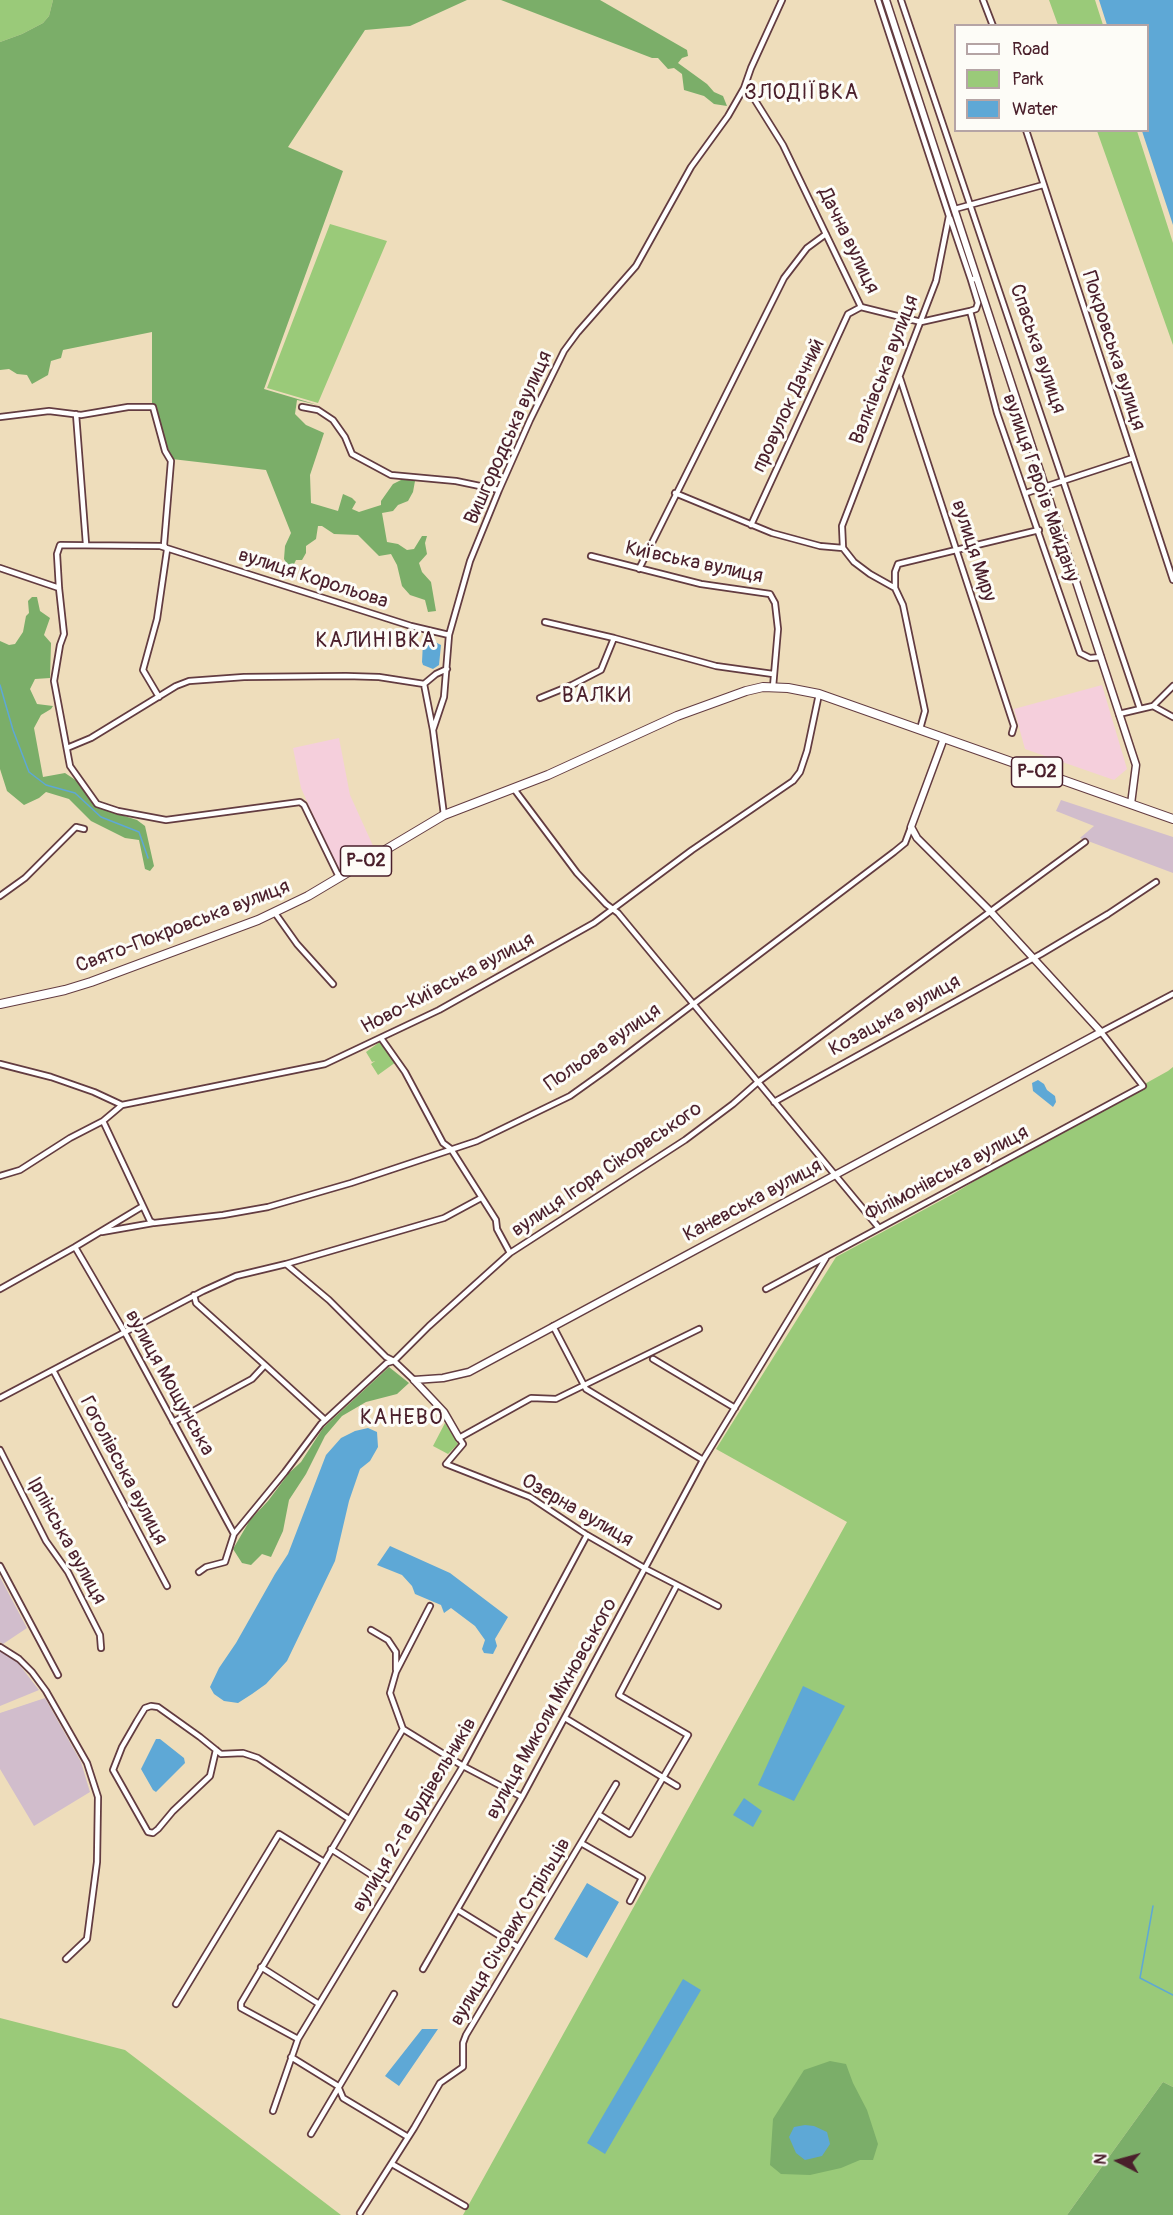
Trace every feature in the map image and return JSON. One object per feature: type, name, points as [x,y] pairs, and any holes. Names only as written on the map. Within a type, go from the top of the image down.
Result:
[{"type":"main road","name":"Свято-Покровська вулиця","points":[[0,1004],[92,982],[275,913],[444,815],[514,789],[677,716],[746,691],[773,687],[819,694],[1173,819]]},
{"type":"street","name":"Вишгородська вулиця","points":[[433,730],[444,697],[450,635],[470,561],[530,420],[564,351],[636,266],[692,167],[728,116],[744,88],[782,0]]},
{"type":"street","name":"Валківська вулиця","points":[[843,548],[842,526],[936,281],[949,216],[915,99],[878,0]]},
{"type":"street","name":"Спаська вулиця","points":[[886,0],[915,99],[955,209],[974,279],[1136,765],[1137,773],[1131,804]]},
{"type":"street","name":"Спаська вулиця","points":[[901,0],[1140,709]]},
{"type":"street","points":[[983,0],[992,24]]},
{"type":"street","name":"Дачна вулиця","points":[[744,88],[783,145],[861,307],[921,322],[970,311]]},
{"type":"street","name":"Покровська вулиця","points":[[1027,132],[1173,580]]},
{"type":"street","points":[[955,209],[1043,185]]},
{"type":"street","points":[[949,216],[974,279],[978,303],[976,309],[970,311]]},
{"type":"street","points":[[639,569],[784,278],[807,248],[826,234]]},
{"type":"street","name":"провулок Дачний","points":[[751,525],[848,314],[861,307]]},
{"type":"street","name":"вулиця Героїв Майдану","points":[[970,311],[998,413],[1080,653],[1090,658],[1101,657]]},
{"type":"street","name":"вулиця Миру","points":[[900,378],[1014,726],[1012,733]]},
{"type":"street","points":[[0,417],[49,411],[76,414],[128,407],[153,407],[165,451],[171,461],[164,545],[167,550],[157,618],[143,670],[159,697]]},
{"type":"street","points":[[302,407],[318,410],[333,420],[345,437],[352,454],[391,475],[456,481],[499,490]]},
{"type":"street","points":[[76,414],[86,544]]},
{"type":"street","points":[[1026,493],[1133,458]]},
{"type":"street","points":[[675,493],[751,525],[808,543],[843,548],[854,562],[895,588]]},
{"type":"street","points":[[920,729],[925,711],[924,701],[903,605],[895,588],[895,572],[898,564],[1039,530]]},
{"type":"street","name":"вулиця Корольова","points":[[58,588],[58,548],[60,545],[160,546],[411,626],[450,635]]},
{"type":"street","name":"Київська вулиця","points":[[591,556],[701,585],[770,594],[774,603],[778,629],[773,687]]},
{"type":"street","points":[[0,568],[58,588],[64,634],[58,651],[54,681],[70,766],[97,804],[118,811],[166,820],[300,802],[304,805],[339,877]]},
{"type":"street","points":[[545,622],[716,666],[773,674]]},
{"type":"street","points":[[540,698],[601,670],[614,638]]},
{"type":"street","points":[[67,748],[91,738],[176,686],[189,681],[216,678],[346,676],[379,677],[424,684],[436,674],[447,669]]},
{"type":"street","name":"Вишгородська вулиця","points":[[424,684],[433,730],[444,815]]},
{"type":"street","points":[[1119,714],[1153,706],[1173,686]]},
{"type":"street","name":"Ново-Київська вулиця","points":[[0,1176],[20,1170],[70,1138],[103,1121],[122,1105],[325,1064],[439,1010],[594,923],[692,850],[793,781],[800,772],[807,751],[819,694]]},
{"type":"street","points":[[1153,706],[1173,717]]},
{"type":"street","name":"Польова вулиця","points":[[99,1232],[268,1208],[477,1142],[570,1096],[905,843],[944,738]]},
{"type":"street","points":[[514,789],[577,873],[614,910],[879,1228]]},
{"type":"street","points":[[0,896],[25,878],[76,827],[84,829]]},
{"type":"street","points":[[911,827],[917,838],[990,912],[1101,1032],[1173,994]]},
{"type":"street","name":"вулиця Ігоря Сікорвського","points":[[199,1572],[206,1567],[225,1562],[234,1534],[325,1420],[387,1363],[394,1361],[510,1253],[684,1140],[733,1104],[758,1082],[1085,842]]},
{"type":"street","name":"Козацька вулиця","points":[[774,1102],[1032,958],[1108,914],[1156,882]]},
{"type":"street","points":[[275,913],[297,944],[333,984]]},
{"type":"street","name":"Філімонівська вулиця","points":[[766,1289],[1143,1086],[1101,1032]]},
{"type":"street","name":"Каневська вулиця","points":[[414,1380],[469,1372],[1101,1032]]},
{"type":"street","points":[[381,1038],[405,1072],[444,1143],[451,1149],[496,1220],[497,1229],[510,1253]]},
{"type":"street","points":[[0,1064],[51,1077],[94,1092],[122,1105]]},
{"type":"street","points":[[103,1121],[150,1221],[154,1223]]},
{"type":"street","points":[[121,1157],[128,1154]]},
{"type":"street","points":[[0,1398],[124,1331],[236,1276],[286,1264],[444,1218],[481,1198]]},
{"type":"street","points":[[0,1289],[143,1206]]},
{"type":"street","name":"вулиця Мощунська","points":[[75,1247],[124,1331],[234,1534]]},
{"type":"street","name":"вулиця Миколи Міхновського","points":[[423,1969],[522,1797],[703,1460],[826,1258]]},
{"type":"street","points":[[286,1264],[329,1300],[386,1357],[394,1361],[414,1380],[444,1412],[459,1438],[531,1398],[556,1399],[699,1329]]},
{"type":"street","points":[[195,1295],[196,1303],[325,1420]]},
{"type":"street","points":[[553,1326],[586,1389],[703,1460]]},
{"type":"street","points":[[653,1359],[735,1408]]},
{"type":"street","points":[[173,1422],[252,1379],[265,1365]]},
{"type":"street","name":"Гоголівська вулиця","points":[[53,1370],[167,1586]]},
{"type":"street","name":"Озерна вулиця","points":[[459,1438],[463,1444],[446,1464],[531,1497],[587,1535],[718,1606]]},
{"type":"street","name":"Ірпінська вулиця","points":[[0,1450],[46,1540],[68,1572],[100,1635],[101,1648]]},
{"type":"street","name":"вулиця 2-га Будівельників","points":[[273,2111],[298,2039],[463,1766],[587,1535]]},
{"type":"street","points":[[0,1566],[58,1675]]},
{"type":"street","points":[[598,1814],[630,1834],[688,1735],[619,1695],[677,1585]]},
{"type":"street","points":[[430,1606],[396,1672],[390,1694],[403,1729],[463,1766],[522,1797]]},
{"type":"street","points":[[371,1630],[388,1640],[396,1652],[396,1672]]},
{"type":"street","points":[[0,1647],[19,1659],[46,1691],[87,1762],[99,1797],[97,1862],[87,1939],[66,1959]]},
{"type":"street","points":[[219,1752],[210,1776],[153,1833],[148,1832],[113,1770],[122,1746],[145,1708],[158,1707],[219,1752],[243,1753],[258,1758],[350,1819]]},
{"type":"street","points":[[564,1718],[677,1786]]},
{"type":"street","points":[[298,2039],[243,2009],[241,2005],[244,1996],[403,1729]]},
{"type":"street","name":"вулиця Січових Стрільців","points":[[360,2214],[440,2083],[463,2067],[463,2043],[616,1784]]},
{"type":"street","points":[[176,2004],[279,1834],[324,1862]]},
{"type":"street","points":[[581,1843],[642,1878],[630,1901]]},
{"type":"street","points":[[331,1849],[390,1887]]},
{"type":"street","points":[[458,1910],[518,1947]]},
{"type":"street","points":[[261,1967],[319,2004]]},
{"type":"street","points":[[310,2134],[394,1994]]},
{"type":"street","points":[[291,2057],[338,2086],[343,2098],[408,2138]]},
{"type":"street","points":[[392,2164],[465,2206]]},
{"type":"shaded area","points":[[1102,685],[1127,769],[1114,780],[1025,749],[1014,709]]},
{"type":"shaded area","points":[[339,738],[350,795],[374,848],[338,870],[301,788],[293,748]]},
{"type":"shaded area","points":[[1061,800],[1173,837],[1173,873],[1080,838],[1094,826],[1056,811]]},
{"type":"shaded area","points":[[0,1577],[27,1628],[3,1644],[0,1642]]},
{"type":"shaded area","points":[[0,1651],[18,1663],[39,1690],[0,1706]]},
{"type":"shaded area","points":[[45,1698],[81,1762],[90,1792],[34,1826],[0,1769],[0,1713]]},
{"type":"green space","points":[[0,0],[53,0],[49,16],[43,23],[0,42]]},
{"type":"green space","points":[[53,0],[467,0],[410,26],[365,30],[288,147],[343,171],[264,389],[318,405],[297,400],[295,414],[306,425],[324,433],[310,475],[311,503],[338,511],[343,494],[356,502],[352,509],[359,512],[381,505],[381,501],[393,484],[403,479],[415,481],[408,501],[398,505],[393,511],[382,513],[387,542],[398,544],[407,550],[414,549],[422,536],[427,536],[425,543],[427,554],[419,563],[422,572],[431,582],[436,611],[428,612],[425,600],[410,595],[402,586],[397,565],[391,554],[379,556],[358,535],[334,534],[318,526],[316,539],[306,546],[306,553],[302,560],[296,560],[293,566],[287,564],[284,559],[285,546],[291,533],[266,470],[172,459],[152,406],[152,332],[63,350],[61,358],[51,361],[48,375],[32,384],[27,375],[17,374],[9,369],[0,370],[0,42],[43,23],[49,16]]},
{"type":"green space","points":[[501,0],[600,0],[687,50],[688,56],[682,58],[678,63],[707,84],[714,92],[723,96],[727,106],[714,104],[704,96],[684,90],[682,74],[674,68],[668,69],[658,58],[652,58]]},
{"type":"green space","points":[[1049,0],[1095,0],[1103,24],[1058,24]]},
{"type":"green space","points":[[1097,132],[1137,132],[1173,243],[1173,345]]},
{"type":"green space","points":[[330,224],[387,241],[318,403],[267,388]]},
{"type":"green space","points":[[32,597],[37,597],[40,611],[50,618],[44,635],[51,643],[50,678],[35,679],[30,689],[37,704],[53,706],[41,715],[34,728],[43,777],[65,773],[77,781],[99,808],[137,820],[145,826],[154,866],[150,871],[145,869],[139,840],[125,838],[91,821],[69,799],[46,792],[24,805],[7,791],[0,769],[0,641],[9,645],[15,644],[23,632],[26,616],[29,613],[28,601]]},
{"type":"green space","points":[[381,1041],[396,1062],[378,1075],[371,1064],[375,1061],[372,1062],[366,1052]]},
{"type":"green space","points":[[1173,1067],[1173,2087],[1163,2082],[1067,2215],[463,2215],[847,1522],[716,1449],[836,1257],[953,1194]]},
{"type":"green space","points":[[389,1367],[409,1383],[397,1394],[366,1402],[342,1416],[325,1436],[306,1474],[289,1500],[283,1531],[271,1557],[262,1554],[251,1565],[242,1563],[233,1549],[250,1520],[301,1462],[323,1428]]},
{"type":"green space","points":[[445,1423],[458,1444],[448,1454],[433,1446]]},
{"type":"green space","points":[[0,2018],[125,2050],[341,2215],[0,2215]]},
{"type":"green space","points":[[830,2061],[846,2064],[867,2110],[878,2144],[873,2160],[860,2160],[841,2168],[810,2175],[781,2174],[770,2165],[773,2119],[804,2070]]},
{"type":"green space","points":[[1163,2082],[1173,2087],[1173,2215],[1067,2215]]},
{"type":"water","points":[[1099,0],[1173,0],[1173,225],[1142,132],[1149,132],[1149,24],[1107,24]]},
{"type":"water","points":[[427,638],[441,645],[439,665],[433,669],[423,665],[422,662],[423,642]]},
{"type":"water","points":[[1038,1080],[1055,1096],[1056,1102],[1053,1107],[1033,1091],[1032,1083]]},
{"type":"water","points":[[368,1428],[377,1432],[378,1447],[370,1461],[360,1469],[349,1501],[335,1561],[287,1661],[266,1684],[238,1703],[224,1701],[214,1694],[210,1687],[219,1668],[288,1554],[326,1455],[341,1438]]},
{"type":"water","points":[[390,1546],[450,1573],[508,1617],[495,1639],[497,1646],[493,1654],[484,1653],[482,1649],[485,1640],[475,1626],[451,1608],[444,1613],[441,1605],[415,1594],[412,1586],[402,1575],[377,1565]]},
{"type":"water","points":[[803,1686],[845,1706],[794,1801],[758,1785]]},
{"type":"water","points":[[156,1739],[160,1739],[184,1758],[185,1763],[156,1792],[141,1769]]},
{"type":"water","points":[[744,1798],[762,1811],[753,1827],[733,1815]]},
{"type":"water","points":[[587,1883],[619,1902],[587,1958],[554,1939]]},
{"type":"water","points":[[683,1979],[701,1990],[605,2154],[587,2143]]},
{"type":"water","points":[[422,2029],[438,2029],[399,2086],[385,2076]]},
{"type":"water","points":[[805,2125],[827,2132],[830,2144],[822,2156],[805,2160],[796,2153],[789,2137],[794,2127]]},
{"type":"waterway","points":[[0,685],[13,730],[29,772],[46,785],[75,793],[101,817],[139,832],[148,858]]},
{"type":"waterway","points":[[1153,1906],[1140,1978],[1173,1995]]},
{"type":"district","name":"ЗЛОДІЇВКА","points":[[802,94]]},
{"type":"district","name":"КАЛИНІВКА","points":[[376,642]]},
{"type":"district","name":"ВАЛКИ","points":[[597,697]]},
{"type":"district","name":"КАНЕВО","points":[[402,1419]]}]
